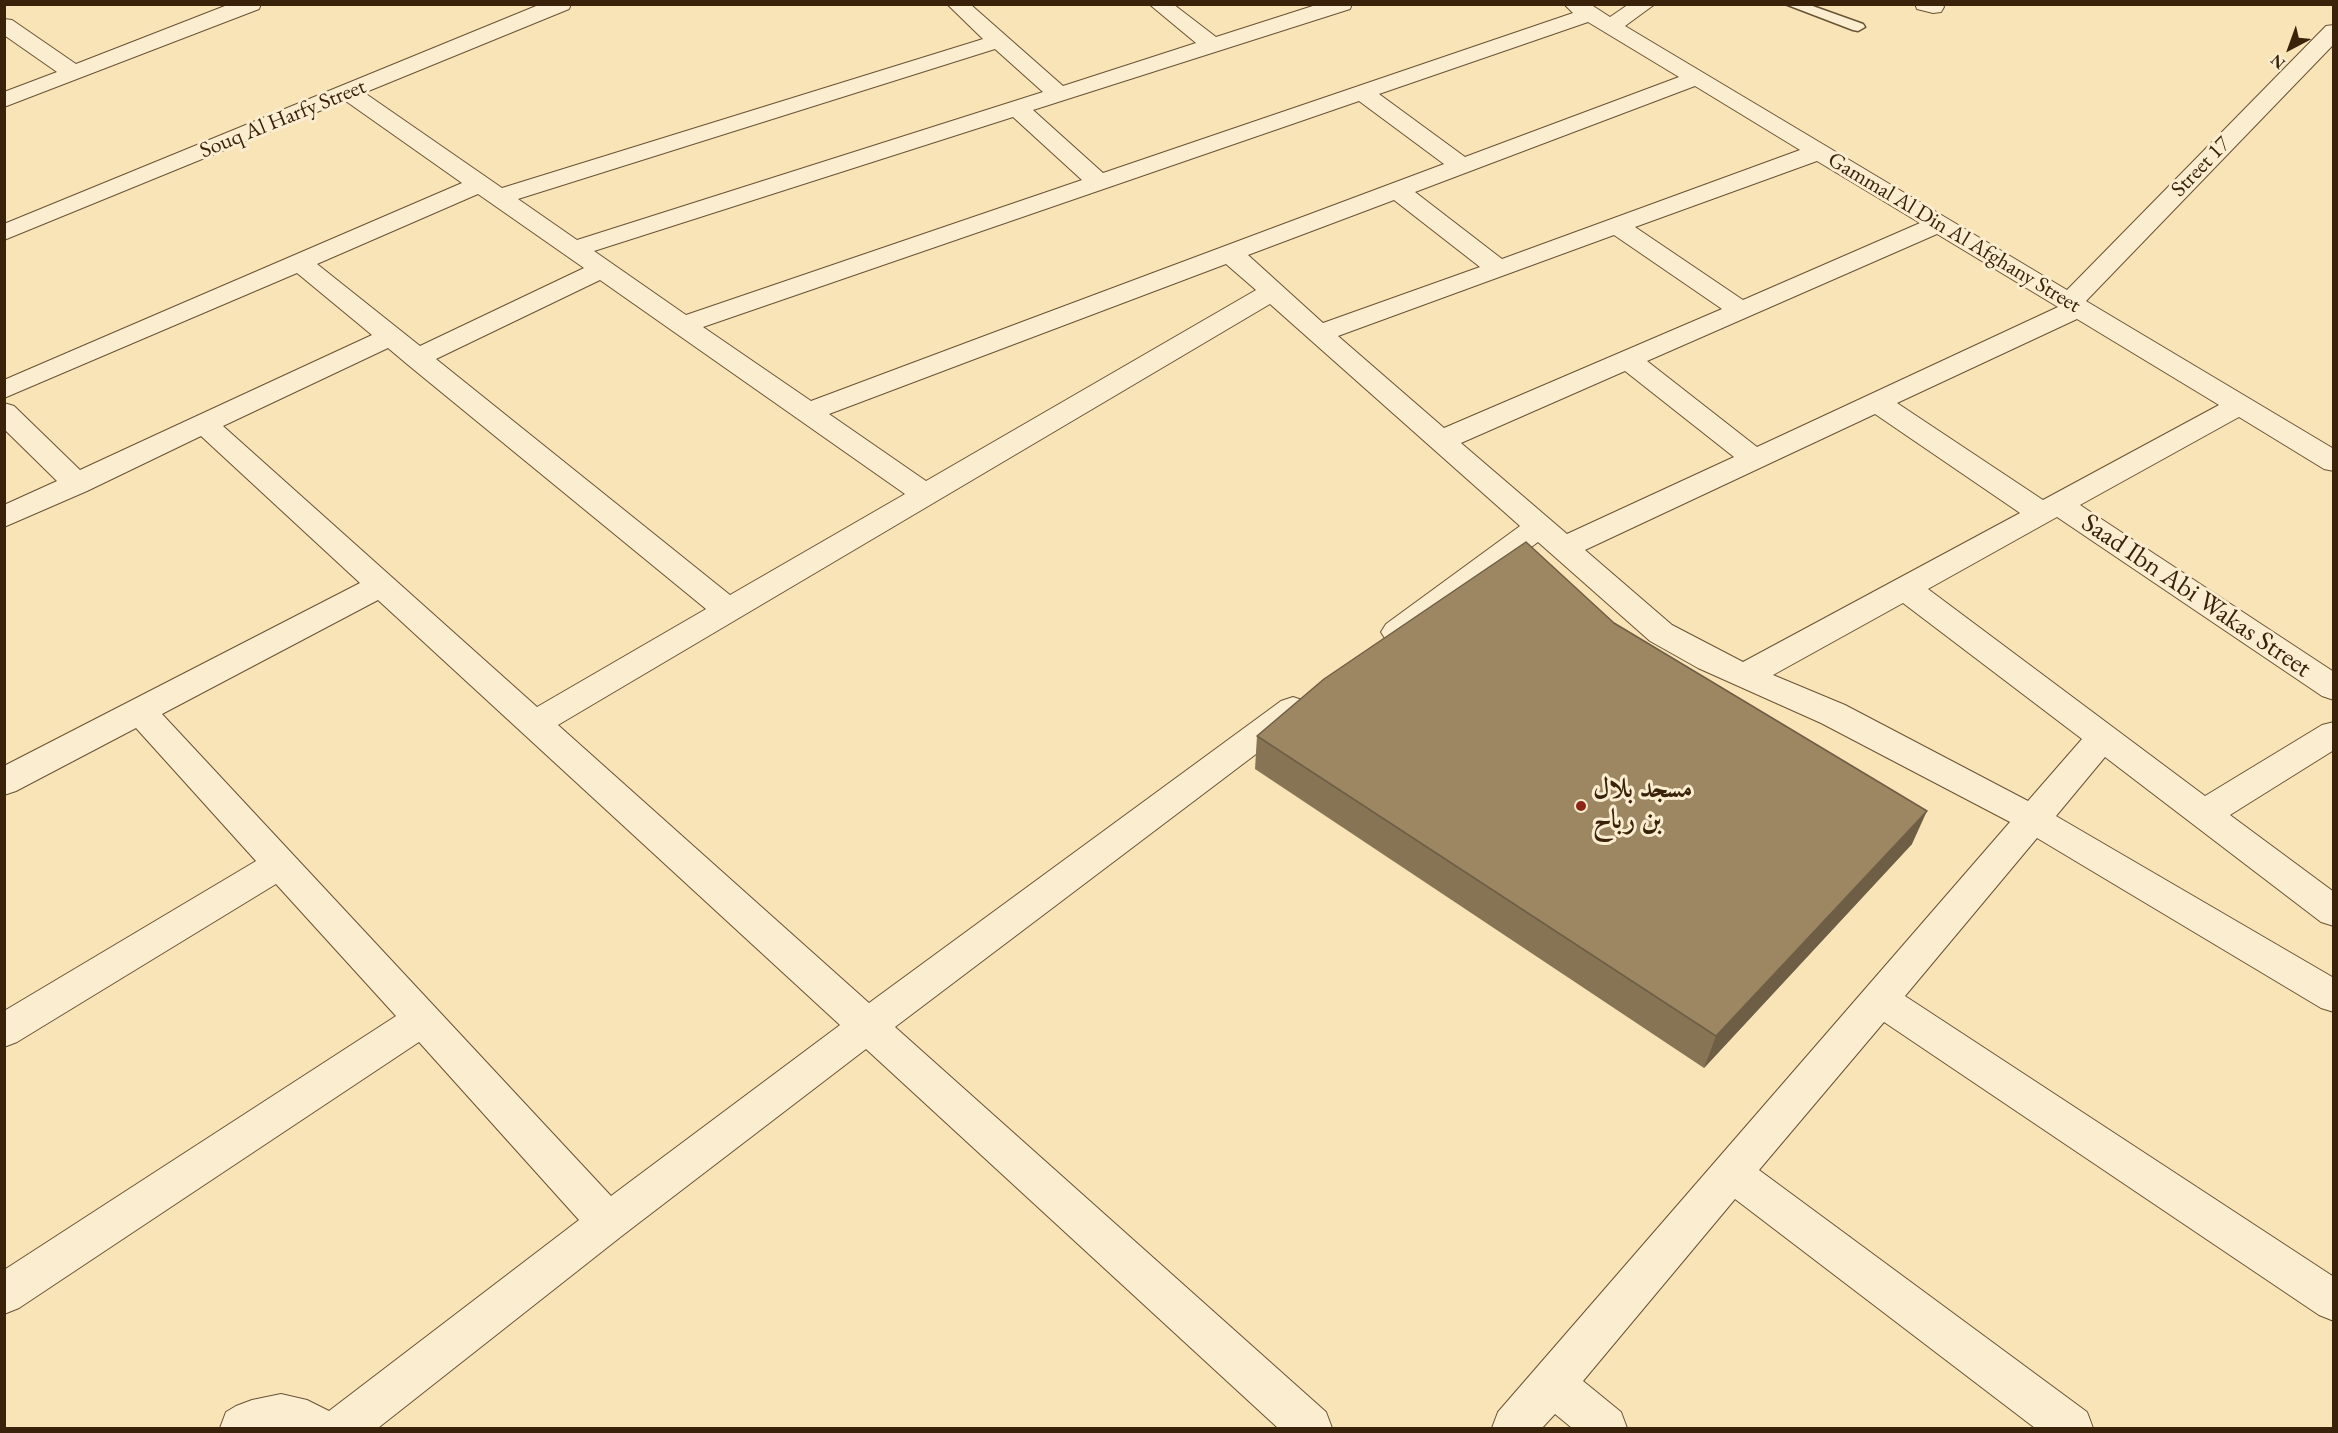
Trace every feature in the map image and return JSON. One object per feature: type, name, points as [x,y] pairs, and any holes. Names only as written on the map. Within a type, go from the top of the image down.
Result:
[{"type":"street","points":[[187,4],[211,20]]},
{"type":"street","points":[[4,100],[251,4]]},
{"type":"street","name":"Souq Al Harfy Street","points":[[4,233],[561,4]]},
{"type":"street","points":[[957,4],[1060,95]]},
{"type":"street","points":[[1159,4],[1213,46]]},
{"type":"street","points":[[682,325],[1591,15],[1645,4]]},
{"type":"street","points":[[575,249],[1337,5]]},
{"type":"street","name":"Gammal Al Din Al Afghany Street","points":[[1591,15],[2334,462]]},
{"type":"street","points":[[4,25],[74,73]]},
{"type":"street","name":"Street 17","points":[[2073,305],[2334,31]]},
{"type":"street","points":[[4,390],[299,262],[490,190],[999,41]]},
{"type":"street","points":[[808,412],[1696,78]]},
{"type":"street","points":[[348,92],[925,494]]},
{"type":"street","points":[[1362,92],[1462,166]]},
{"type":"street","points":[[1017,108],[1099,182]]},
{"type":"street","points":[[1319,334],[1818,152]]},
{"type":"street","points":[[1397,190],[1499,269]]},
{"type":"street","points":[[1440,441],[1939,224]]},
{"type":"street","points":[[1617,226],[1741,310]]},
{"type":"street","points":[[1231,254],[1440,441],[1662,633],[1709,660],[1877,735],[2033,819],[2334,997]]},
{"type":"street","points":[[299,262],[728,610]]},
{"type":"street","points":[[417,358],[602,269]]},
{"type":"street","points":[[534,724],[1271,292]]},
{"type":"street","points":[[1366,655],[1552,537],[1754,459],[1877,402],[2073,305]]},
{"type":"street","points":[[4,517],[390,337]]},
{"type":"street","points":[[1627,359],[1754,459]]},
{"type":"street","name":"Saad Ibn Abi Wakas Street","points":[[1877,402],[2334,688]]},
{"type":"street","points":[[1744,676],[2240,405]]},
{"type":"street","points":[[4,412],[77,484]]},
{"type":"street","points":[[204,424],[1310,1428]]},
{"type":"street","points":[[4,782],[382,585]]},
{"type":"street","points":[[1905,588],[2334,912]]},
{"type":"street","points":[[343,1428],[608,1222],[1318,690]]},
{"type":"street","points":[[140,711],[608,1222]]},
{"type":"street","points":[[2204,814],[2334,734]]},
{"type":"street","points":[[1514,1428],[2103,738]]},
{"type":"street","points":[[4,1031],[280,864]]},
{"type":"street","points":[[1880,999],[2334,1301]]},
{"type":"street","points":[[4,1294],[423,1019]]},
{"type":"street","points":[[1731,1172],[2071,1428]]},
{"type":"street","points":[[1552,1383],[1605,1428]]},
{"type":"street","points":[[242,1428],[252,1422],[281,1416],[307,1422],[314,1428]]},
{"type":"lane","points":[[1792,4],[1858,27]]},
{"type":"building","name":"مسجد بلال بن رباح","points":[[1526,542],[1614,623],[1927,811],[1716,1036],[1257,736],[1324,679]]},
{"type":"place","name":"مسجد بلال بن رباح","points":[[1581,806]]}]
